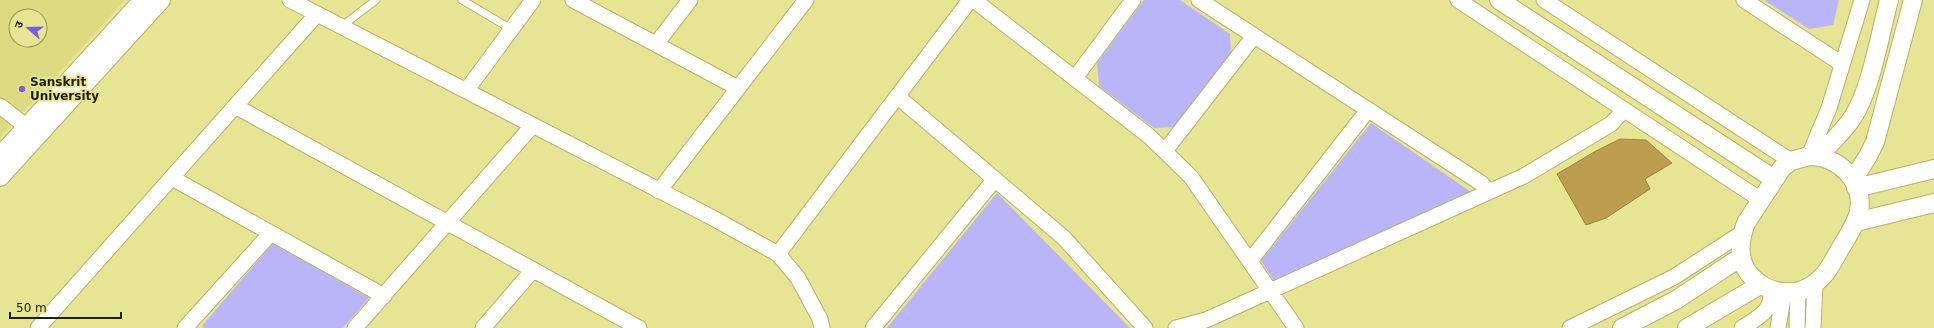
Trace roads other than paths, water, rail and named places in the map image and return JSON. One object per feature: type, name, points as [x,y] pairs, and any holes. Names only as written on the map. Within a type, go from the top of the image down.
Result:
[{"type":"street","points":[[0,156],[142,0]]},
{"type":"street","points":[[0,177],[161,0]]},
{"type":"street","points":[[290,0],[311,7],[342,27],[533,125],[778,254],[798,278],[820,319],[822,328]]},
{"type":"street","points":[[466,91],[533,0]]},
{"type":"street","points":[[574,0],[738,88]]},
{"type":"street","points":[[656,44],[690,0]]},
{"type":"street","points":[[659,191],[806,0]]},
{"type":"street","points":[[778,254],[970,0]]},
{"type":"street","points":[[974,0],[1149,136],[1191,177],[1296,328]]},
{"type":"street","points":[[1075,78],[1133,0]]},
{"type":"street","points":[[1199,0],[1481,183],[1489,192]]},
{"type":"street","points":[[1458,0],[1761,200]]},
{"type":"street","points":[[1499,0],[1774,179]]},
{"type":"street","points":[[1544,0],[1791,161]]},
{"type":"street","points":[[1744,0],[1842,64]]},
{"type":"street","points":[[1813,156],[1862,0]]},
{"type":"street","points":[[1797,328],[1778,290],[1751,276],[1741,257],[1740,244],[1742,233],[1746,223],[1782,168],[1791,161],[1813,156],[1838,136],[1853,116],[1865,91],[1889,0]]},
{"type":"street","points":[[1855,184],[1875,142],[1913,0]]},
{"type":"street","points":[[38,328],[235,106],[311,7]]},
{"type":"street","points":[[1165,151],[1254,36]]},
{"type":"street","points":[[897,96],[1064,238],[1145,328]]},
{"type":"street","points":[[0,106],[27,127]]},
{"type":"street","points":[[235,106],[639,328]]},
{"type":"street","points":[[1250,262],[1368,110]]},
{"type":"street","points":[[1176,328],[1206,320],[1524,176],[1611,124],[1624,110]]},
{"type":"street","points":[[355,328],[533,125]]},
{"type":"street","points":[[1687,328],[1778,290],[1815,284],[1826,272],[1856,222],[1860,200],[1855,184],[1839,164],[1813,156]]},
{"type":"street","points":[[1855,184],[1934,169]]},
{"type":"street","points":[[172,178],[384,296]]},
{"type":"street","points":[[873,328],[995,179]]},
{"type":"street","points":[[1856,222],[1934,203]]},
{"type":"street","points":[[187,328],[271,233]]},
{"type":"street","points":[[1570,328],[1674,277],[1742,233]]},
{"type":"street","points":[[1622,328],[1676,300],[1741,257]]},
{"type":"street","points":[[483,328],[533,270]]},
{"type":"street","points":[[1813,328],[1815,284]]},
{"type":"street","points":[[1742,328],[1768,309],[1778,290]]},
{"type":"street","points":[[1778,290],[1778,328]]},
{"type":"lane","points":[[342,27],[376,0]]},
{"type":"lane","points":[[462,0],[511,29]]},
{"type":"place","name":"Sanskrit University","points":[[22,89]]}]
